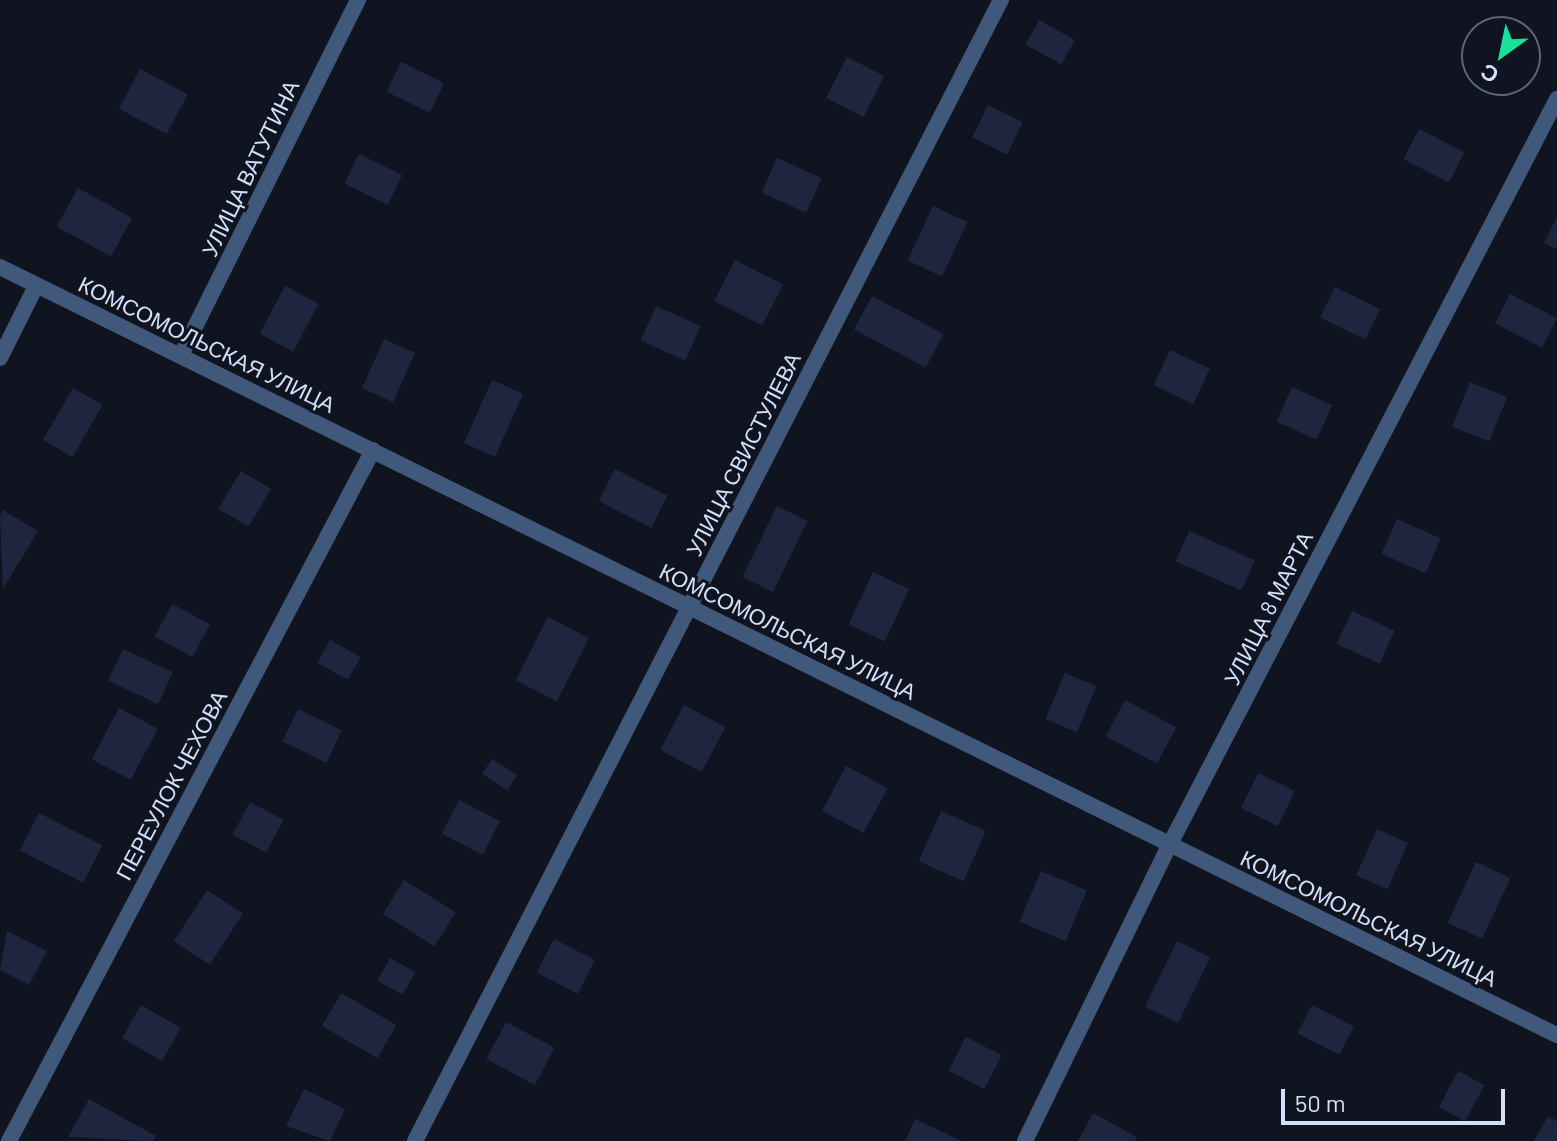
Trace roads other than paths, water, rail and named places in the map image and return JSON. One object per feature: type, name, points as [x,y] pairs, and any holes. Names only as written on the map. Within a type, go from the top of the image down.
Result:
[{"type":"street","name":"УЛИЦА ВАТУТИНА","points":[[181,355],[358,0]]},
{"type":"street","name":"УЛИЦА СВИСТУЛЕВА","points":[[415,1141],[1001,0]]},
{"type":"street","name":"УЛИЦА 8 МАРТА","points":[[1025,1141],[1170,844],[1557,99]]},
{"type":"street","name":"КОМСОМОЛЬСКАЯ УЛИЦА","points":[[0,267],[1557,1035]]},
{"type":"street","points":[[0,358],[36,286]]},
{"type":"street","name":"ПЕРЕУЛОК ЧЕХОВА","points":[[9,1141],[373,450]]}]
